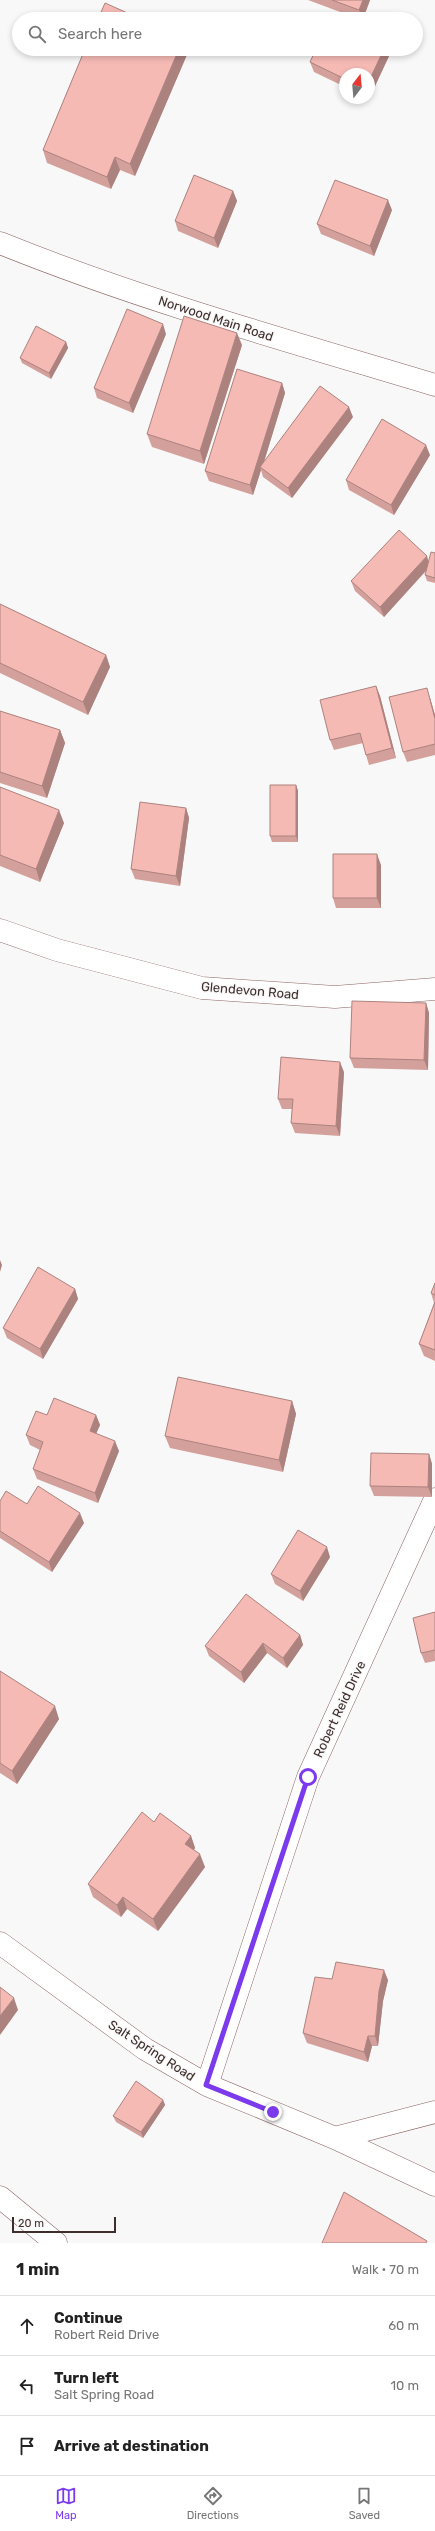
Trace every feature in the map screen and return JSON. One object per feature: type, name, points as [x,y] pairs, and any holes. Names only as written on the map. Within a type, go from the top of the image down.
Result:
[{"type":"street","name":"Norwood Main Road","points":[[0,243],[70,271],[292,342],[435,384]]},
{"type":"street","name":"Glendevon Road","points":[[0,930],[57,950],[202,988],[335,997],[435,989]]},
{"type":"street","name":"Robert Reid Drive","points":[[206,2085],[308,1777],[435,1499]]},
{"type":"street","name":"Salt Spring Road","points":[[0,1943],[145,2049],[206,2085],[336,2138],[435,2185]]},
{"type":"street","points":[[336,2138],[435,2112]]},
{"type":"street","points":[[0,2197],[56,2243]]},
{"type":"building","points":[[332,0],[363,0],[359,10]]},
{"type":"building","points":[[105,3],[125,12],[101,12]]},
{"type":"building","points":[[82,56],[176,56],[130,164],[115,157],[107,177],[43,150]]},
{"type":"building","points":[[313,56],[381,56],[375,68],[339,68],[339,76],[310,62]]},
{"type":"building","points":[[194,175],[233,191],[214,238],[175,221]]},
{"type":"building","points":[[335,180],[388,200],[370,246],[317,224]]},
{"type":"building","points":[[127,309],[163,324],[129,403],[94,388]]},
{"type":"building","points":[[184,316],[237,333],[200,451],[147,434]]},
{"type":"building","points":[[36,326],[66,342],[49,373],[20,358]]},
{"type":"building","points":[[237,369],[282,383],[250,485],[205,471]]},
{"type":"building","points":[[320,386],[349,407],[288,488],[260,467]]},
{"type":"building","points":[[382,419],[426,445],[391,505],[346,480]]},
{"type":"building","points":[[399,530],[427,556],[380,607],[351,581]]},
{"type":"building","points":[[431,552],[435,553],[435,578],[425,575]]},
{"type":"building","points":[[0,604],[106,655],[83,702],[0,663]]},
{"type":"building","points":[[376,686],[392,748],[366,755],[360,733],[330,740],[320,700]]},
{"type":"building","points":[[427,688],[435,719],[435,744],[403,752],[389,697]]},
{"type":"building","points":[[0,711],[60,730],[42,786],[0,772]]},
{"type":"building","points":[[270,785],[296,785],[296,836],[270,836]]},
{"type":"building","points":[[0,787],[59,810],[36,869],[0,855]]},
{"type":"building","points":[[140,802],[186,808],[176,876],[131,869]]},
{"type":"building","points":[[333,854],[377,854],[377,898],[333,898]]},
{"type":"building","points":[[352,1001],[426,1003],[424,1060],[350,1058]]},
{"type":"building","points":[[281,1057],[340,1062],[336,1126],[291,1123],[293,1099],[278,1099]]},
{"type":"building","points":[[38,1267],[75,1289],[40,1349],[3,1328]]},
{"type":"building","points":[[435,1283],[435,1295],[431,1293]]},
{"type":"building","points":[[435,1302],[435,1350],[419,1344]]},
{"type":"building","points":[[178,1377],[292,1401],[279,1460],[165,1436]]},
{"type":"building","points":[[54,1398],[96,1415],[90,1431],[115,1441],[95,1493],[33,1469],[43,1442],[26,1435],[36,1411],[47,1415]]},
{"type":"building","points":[[371,1453],[429,1454],[428,1487],[370,1486]]},
{"type":"building","points":[[38,1486],[80,1513],[49,1562],[0,1531],[0,1501],[6,1491],[27,1504]]},
{"type":"building","points":[[298,1530],[327,1547],[300,1591],[271,1574]]},
{"type":"building","points":[[246,1594],[300,1635],[283,1658],[263,1643],[241,1672],[205,1646]]},
{"type":"building","points":[[435,1612],[435,1650],[421,1653],[413,1618]]},
{"type":"building","points":[[0,1671],[55,1706],[12,1771],[0,1763]]},
{"type":"building","points":[[142,1812],[154,1822],[160,1813],[191,1836],[185,1844],[200,1854],[153,1919],[123,1897],[117,1905],[88,1884]]},
{"type":"building","points":[[336,1962],[384,1970],[379,1991],[375,2036],[368,2036],[364,2052],[303,2033],[315,1977],[332,1979]]},
{"type":"building","points":[[0,1987],[14,1998],[0,2016]]},
{"type":"building","points":[[136,2081],[163,2100],[141,2132],[113,2116]]},
{"type":"building","points":[[344,2192],[427,2241],[426,2243],[322,2243]]},
{"type":"route","points":[[273,2112],[206,2085],[308,1777]]}]
